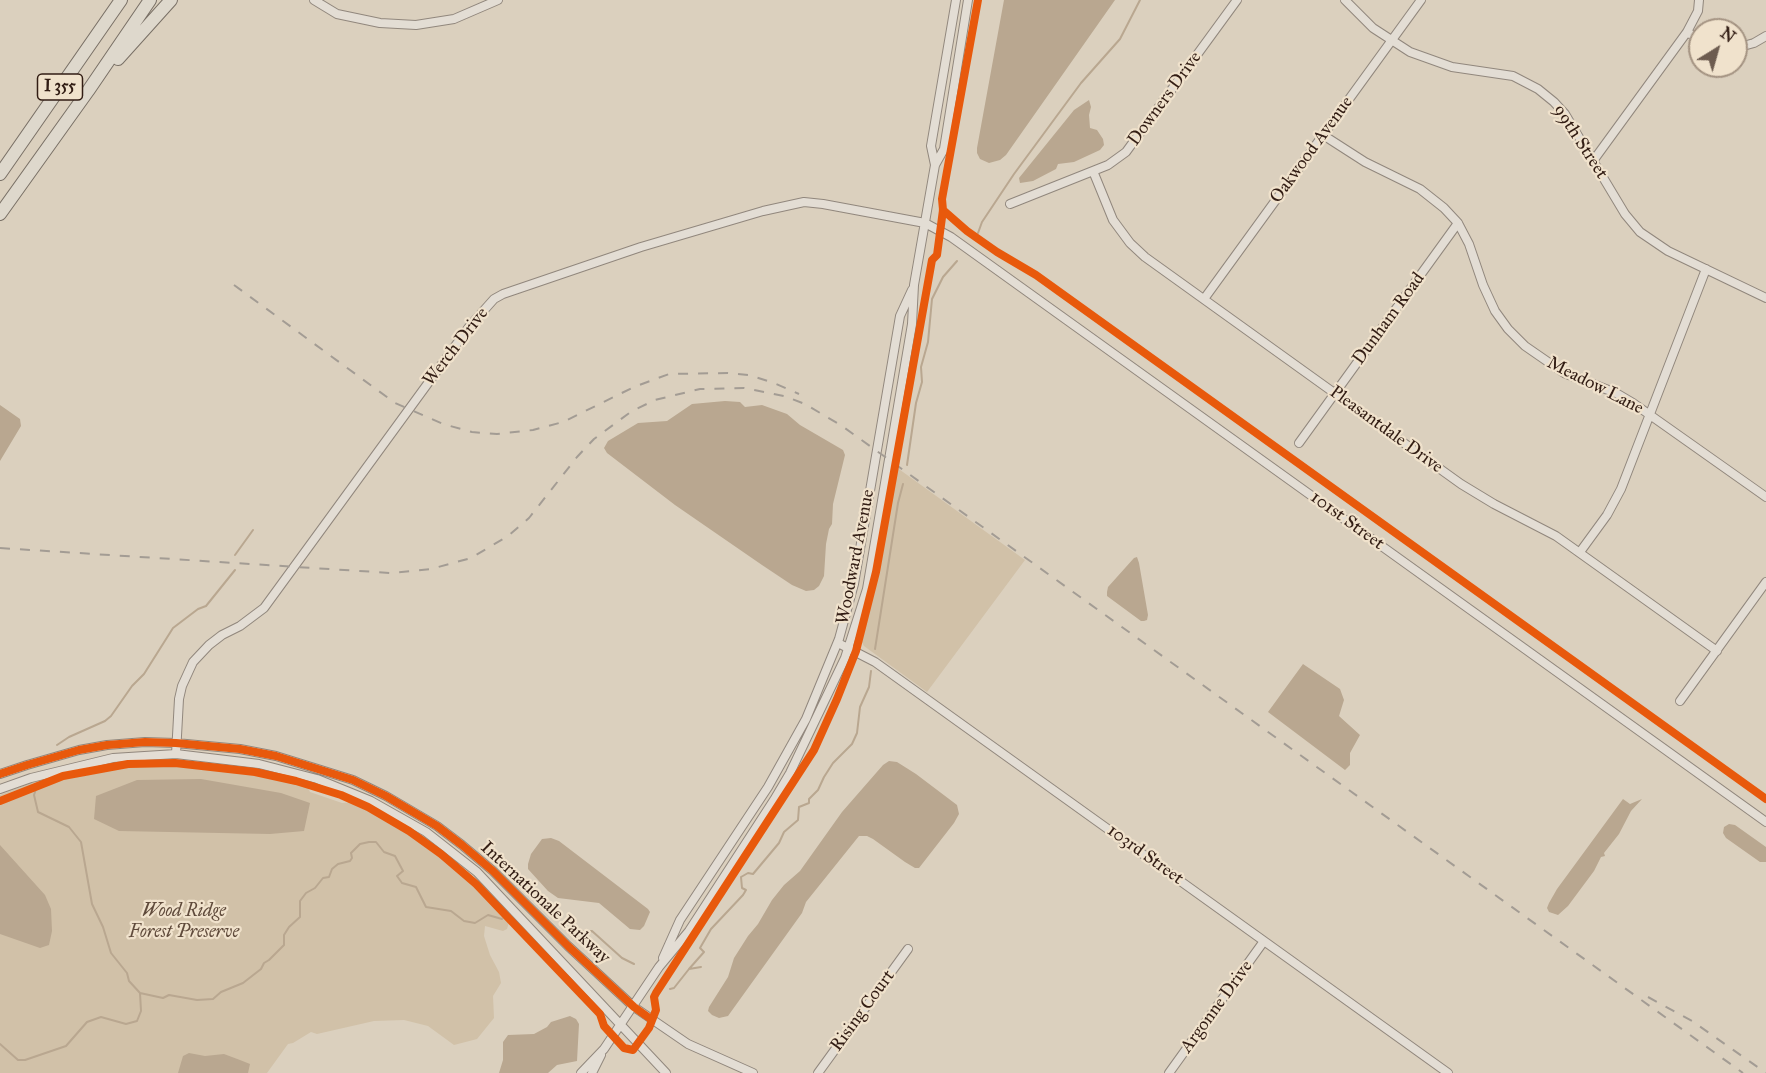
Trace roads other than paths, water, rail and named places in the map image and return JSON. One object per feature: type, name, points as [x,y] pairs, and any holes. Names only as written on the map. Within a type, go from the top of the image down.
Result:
[{"type":"highway","name":"I 355","points":[[0,174],[121,0]]},
{"type":"highway","name":"I 355","points":[[0,214],[150,0]]},
{"type":"highway","points":[[88,91],[171,0]]},
{"type":"street","points":[[314,0],[337,14],[380,23],[416,25],[454,19],[498,0]]},
{"type":"street","name":"Woodward Avenue","points":[[935,165],[931,146],[956,0]]},
{"type":"street","name":"Woodward Avenue","points":[[604,1049],[659,967],[689,931],[785,782],[849,648],[867,589],[873,557],[912,324],[914,285],[935,165],[944,149],[968,0]]},
{"type":"street","name":"Downers Drive","points":[[1010,204],[1118,159],[1132,146],[1237,0]]},
{"type":"street","name":"99th Street","points":[[1345,0],[1364,21],[1410,52],[1462,69],[1505,74],[1526,81],[1538,89],[1565,114],[1625,214],[1640,231],[1661,247],[1766,298]]},
{"type":"street","name":"Oakwood Avenue","points":[[1204,299],[1421,0]]},
{"type":"street","points":[[1593,161],[1687,32],[1698,11],[1699,0]]},
{"type":"street","points":[[1748,45],[1766,36]]},
{"type":"street","name":"Meadow Lane","points":[[1323,135],[1365,162],[1420,189],[1458,223],[1473,253],[1490,302],[1518,340],[1564,373],[1582,382],[1616,393],[1650,414],[1766,498]]},
{"type":"street","name":"Pleasantdale Drive","points":[[1093,171],[1113,220],[1130,243],[1145,257],[1468,488],[1494,504],[1541,527],[1580,552],[1717,651]]},
{"type":"street","name":"Werch Drive","points":[[176,754],[179,699],[193,662],[208,645],[264,608],[468,327],[494,299],[641,247],[789,204],[804,202],[823,204],[925,223]]},
{"type":"street","name":"101st Street","points":[[925,223],[951,237],[1766,822]]},
{"type":"street","name":"Dunham Road","points":[[1299,443],[1458,223]]},
{"type":"street","points":[[1580,552],[1617,497],[1706,269]]},
{"type":"street","name":"Woodward Avenue","points":[[659,967],[680,920],[768,787],[806,719],[838,643],[854,584],[900,316],[914,285]]},
{"type":"street","points":[[1680,701],[1766,582]]},
{"type":"street","name":"103rd Street","points":[[838,643],[875,662],[1448,1073]]},
{"type":"street","name":"Internationale Parkway","points":[[0,774],[37,762],[107,746],[145,742],[240,749],[276,756],[353,780],[386,796],[437,826],[493,871],[568,946],[634,1007],[688,1044],[753,1073]]},
{"type":"street","name":"Internationale Parkway","points":[[0,789],[38,776],[113,758],[176,754],[259,764],[317,779],[371,801],[426,832],[477,872],[666,1073]]},
{"type":"street","points":[[37,762],[38,776]]},
{"type":"street","name":"Argonne Drive","points":[[1169,1073],[1264,941]]},
{"type":"street","name":"Rising Court","points":[[818,1073],[908,949]]},
{"type":"street","points":[[581,1073],[604,1049]]},
{"type":"street","points":[[592,1073],[604,1049]]},
{"type":"waterway","points":[[978,233],[982,222],[1014,174],[1081,83],[1120,39],[1140,0]]},
{"type":"waterway","points":[[907,465],[916,403],[922,382],[921,367],[928,342],[932,299],[943,277],[957,261]]},
{"type":"waterway","points":[[875,649],[903,484]]},
{"type":"waterway","points":[[235,555],[253,530]]},
{"type":"waterway","points":[[57,745],[111,716],[132,686],[144,674],[173,628],[198,609],[206,606],[235,570]]},
{"type":"waterway","points":[[689,969],[704,952],[700,948],[711,929],[746,890],[742,888],[741,877],[748,873],[753,874],[779,843],[784,832],[798,820],[799,807],[809,803],[809,799],[818,790],[833,763],[852,744],[857,733],[860,707],[869,687],[871,671]]},
{"type":"waterway","points":[[0,1044],[18,1060],[25,1060],[66,1046],[87,1022],[101,1017],[126,1024],[137,1021],[141,1011],[140,993],[129,981],[127,973],[111,953],[103,927],[92,904],[81,842],[69,827],[38,812],[34,795],[36,789]]},
{"type":"waterway","points":[[140,993],[163,998],[169,995],[197,1000],[213,999],[221,992],[243,983],[261,969],[264,963],[284,945],[284,935],[300,917],[300,901],[306,893],[315,888],[323,878],[329,877],[332,869],[338,864],[350,861],[351,853],[360,844],[369,842],[376,842],[384,852],[395,856],[403,871],[397,876],[402,883],[416,887],[426,907],[451,911],[464,921],[475,923],[488,915],[502,919]]},
{"type":"waterway","points":[[573,932],[592,931],[622,958],[634,964]]},
{"type":"waterway","points":[[670,989],[674,988],[689,969],[701,967]]},
{"type":"railway","points":[[234,285],[395,403],[443,424],[472,432],[497,434],[533,430],[563,422],[634,387],[669,374],[749,375],[799,394]]},
{"type":"railway","points":[[0,548],[391,573],[431,569],[471,558],[508,536],[529,518],[594,439],[632,411],[655,400],[700,389],[744,388],[784,396],[805,404],[842,426],[1743,1073]]},
{"type":"railway","points":[[1648,997],[1692,1021],[1766,1073]]},
{"type":"park label","name":"Wood Ridge Forest Preserve","points":[[184,922]]}]
